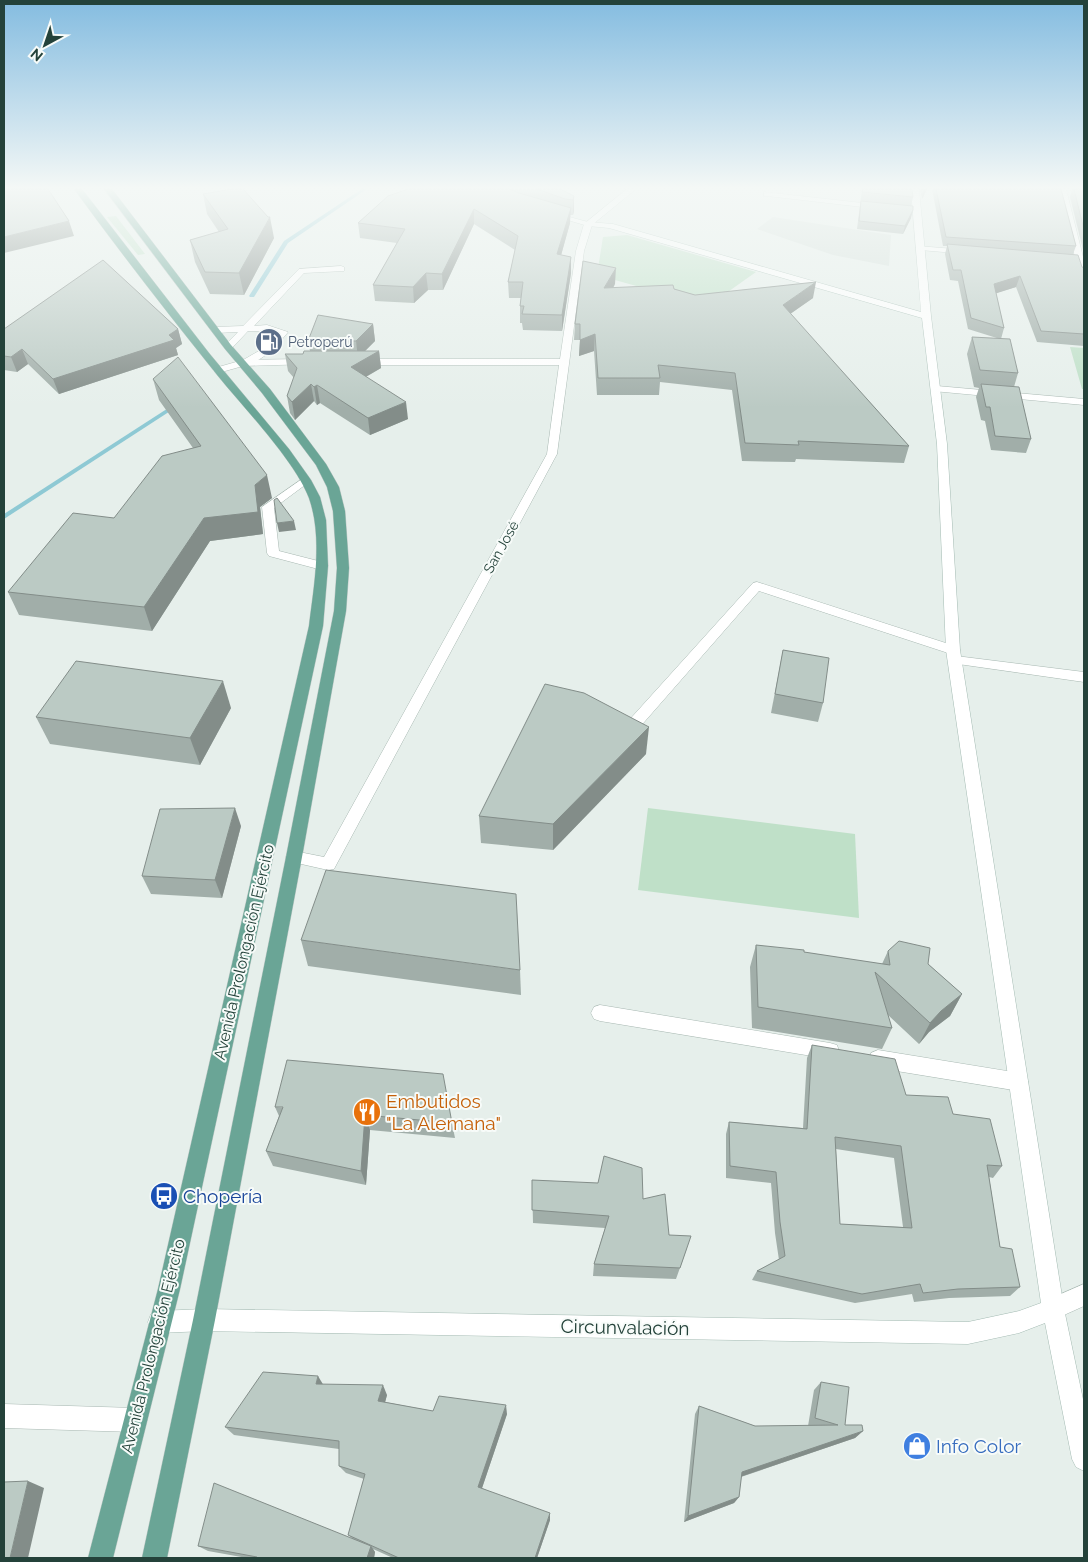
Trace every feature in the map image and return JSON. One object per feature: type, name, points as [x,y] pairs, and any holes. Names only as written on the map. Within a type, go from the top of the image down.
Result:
[{"type":"main road","name":"Avenida Prolongación Ejército","points":[[101,1558],[171,1280],[316,626],[322,566],[320,520],[314,498],[305,480],[285,451],[218,370],[135,262]]},
{"type":"main road","name":"Avenida Prolongación Ejército","points":[[155,1558],[204,1320],[294,857],[340,611],[343,568],[339,511],[333,487],[321,464],[266,391],[159,262]]},
{"type":"street","name":"San José","points":[[294,857],[328,864],[552,454],[579,262]]},
{"type":"street","points":[[736,262],[926,316]]},
{"type":"street","points":[[921,262],[942,444],[955,655],[1053,1309],[1084,1459]]},
{"type":"street","points":[[1080,262],[1084,277]]},
{"type":"street","points":[[228,347],[302,271],[341,269]]},
{"type":"street","points":[[215,330],[267,328],[283,332],[267,350],[242,363],[218,370]]},
{"type":"street","points":[[242,363],[313,362]]},
{"type":"street","points":[[352,362],[566,362]]},
{"type":"street","points":[[936,389],[1084,402]]},
{"type":"street","points":[[305,480],[268,507],[273,553],[322,566]]},
{"type":"street","points":[[627,732],[757,586],[955,655],[1084,676]]},
{"type":"street","points":[[600,1014],[844,1053]]},
{"type":"street","points":[[863,1056],[1020,1082]]},
{"type":"street","name":"Circunvalación","points":[[159,1322],[204,1320],[968,1333],[1019,1322],[1084,1295]]},
{"type":"street","points":[[4,1416],[135,1420]]},
{"type":"shaded area","points":[[868,262],[889,262],[889,266]]},
{"type":"green space","points":[[599,262],[721,262],[756,272],[708,306],[597,275]]},
{"type":"green space","points":[[1070,347],[1084,348],[1084,389],[1082,389]]},
{"type":"green space","points":[[648,808],[855,834],[859,918],[638,890]]},
{"type":"building","points":[[100,262],[105,262],[178,329],[169,335],[174,340],[53,379],[22,349],[11,357],[4,356],[4,329]]},
{"type":"building","points":[[200,262],[245,262],[239,273],[205,272]]},
{"type":"building","points":[[386,262],[448,262],[442,274],[426,273],[413,287],[373,285]]},
{"type":"building","points":[[512,262],[570,262],[562,315],[522,314],[524,306],[520,306],[523,282],[508,282]]},
{"type":"building","points":[[583,262],[616,268],[604,288],[673,285],[674,289],[695,295],[816,282],[783,305],[909,446],[798,441],[799,445],[745,443],[735,373],[658,365],[660,378],[598,378],[595,334],[580,340],[580,324],[575,324]]},
{"type":"building","points":[[951,262],[1080,262],[1084,268],[1084,334],[1041,331],[1020,276],[994,284],[1004,328],[971,318],[961,270],[953,270]]},
{"type":"building","points":[[318,315],[373,324],[356,341],[308,341]]},
{"type":"building","points":[[972,337],[1010,339],[1018,373],[980,370]]},
{"type":"building","points":[[304,351],[379,351],[351,367],[406,402],[368,418],[317,385],[314,387],[311,384],[292,402],[287,396],[297,368],[285,354],[303,354]]},
{"type":"building","points":[[178,357],[267,475],[255,485],[258,512],[204,518],[144,607],[8,592],[73,513],[114,518],[162,456],[201,446],[153,379]]},
{"type":"building","points":[[981,384],[1019,387],[1031,439],[995,436],[990,407],[986,407]]},
{"type":"building","points":[[277,498],[294,521],[277,523],[274,500]]},
{"type":"building","points":[[783,650],[829,658],[823,703],[775,694]]},
{"type":"building","points":[[76,661],[223,681],[190,738],[36,717]]},
{"type":"building","points":[[545,684],[584,693],[649,727],[553,824],[479,816]]},
{"type":"building","points":[[235,808],[215,880],[142,876],[160,809]]},
{"type":"building","points":[[326,870],[516,894],[520,970],[301,940]]},
{"type":"building","points":[[899,941],[930,948],[928,964],[962,994],[941,1011],[930,1023],[875,972],[892,1028],[758,1007],[756,945],[804,950],[804,952],[890,965],[888,951]]},
{"type":"building","points":[[812,1045],[895,1059],[906,1095],[948,1097],[953,1114],[990,1119],[1002,1166],[987,1165],[1000,1247],[1012,1249],[1020,1287],[958,1289],[923,1293],[920,1284],[862,1294],[757,1271],[785,1256],[776,1172],[730,1166],[729,1122],[807,1129]],"holes":[[[835,1137],[901,1146],[912,1228],[840,1224]]]},
{"type":"building","points":[[287,1060],[443,1074],[452,1123],[365,1115],[361,1171],[266,1151],[283,1107],[275,1107]]},
{"type":"building","points":[[604,1156],[642,1168],[643,1199],[665,1194],[669,1235],[691,1236],[680,1268],[594,1264],[609,1216],[532,1210],[532,1180],[598,1183]]},
{"type":"building","points":[[263,1372],[318,1376],[316,1384],[383,1385],[378,1401],[433,1411],[439,1396],[506,1405],[478,1487],[550,1513],[535,1558],[399,1558],[348,1535],[365,1474],[339,1466],[339,1441],[225,1427]]},
{"type":"building","points":[[821,1382],[849,1387],[845,1425],[862,1425],[863,1431],[742,1472],[739,1497],[688,1516],[699,1406],[755,1426],[838,1425],[815,1418]]},
{"type":"building","points":[[28,1481],[10,1558],[4,1558],[4,1482]]},
{"type":"building","points":[[214,1483],[371,1546],[367,1558],[257,1558],[198,1546]]},
{"type":"waterway","points":[[252,296],[273,262]]},
{"type":"waterway","points":[[4,517],[175,406]]},
{"type":"place","name":"Petroperú","points":[[269,342]]},
{"type":"place","name":"Embutidos \"La Alemana\"","points":[[367,1112]]},
{"type":"place","name":"Chopería","points":[[164,1196]]},
{"type":"place","name":"Info Color","points":[[917,1446]]}]
